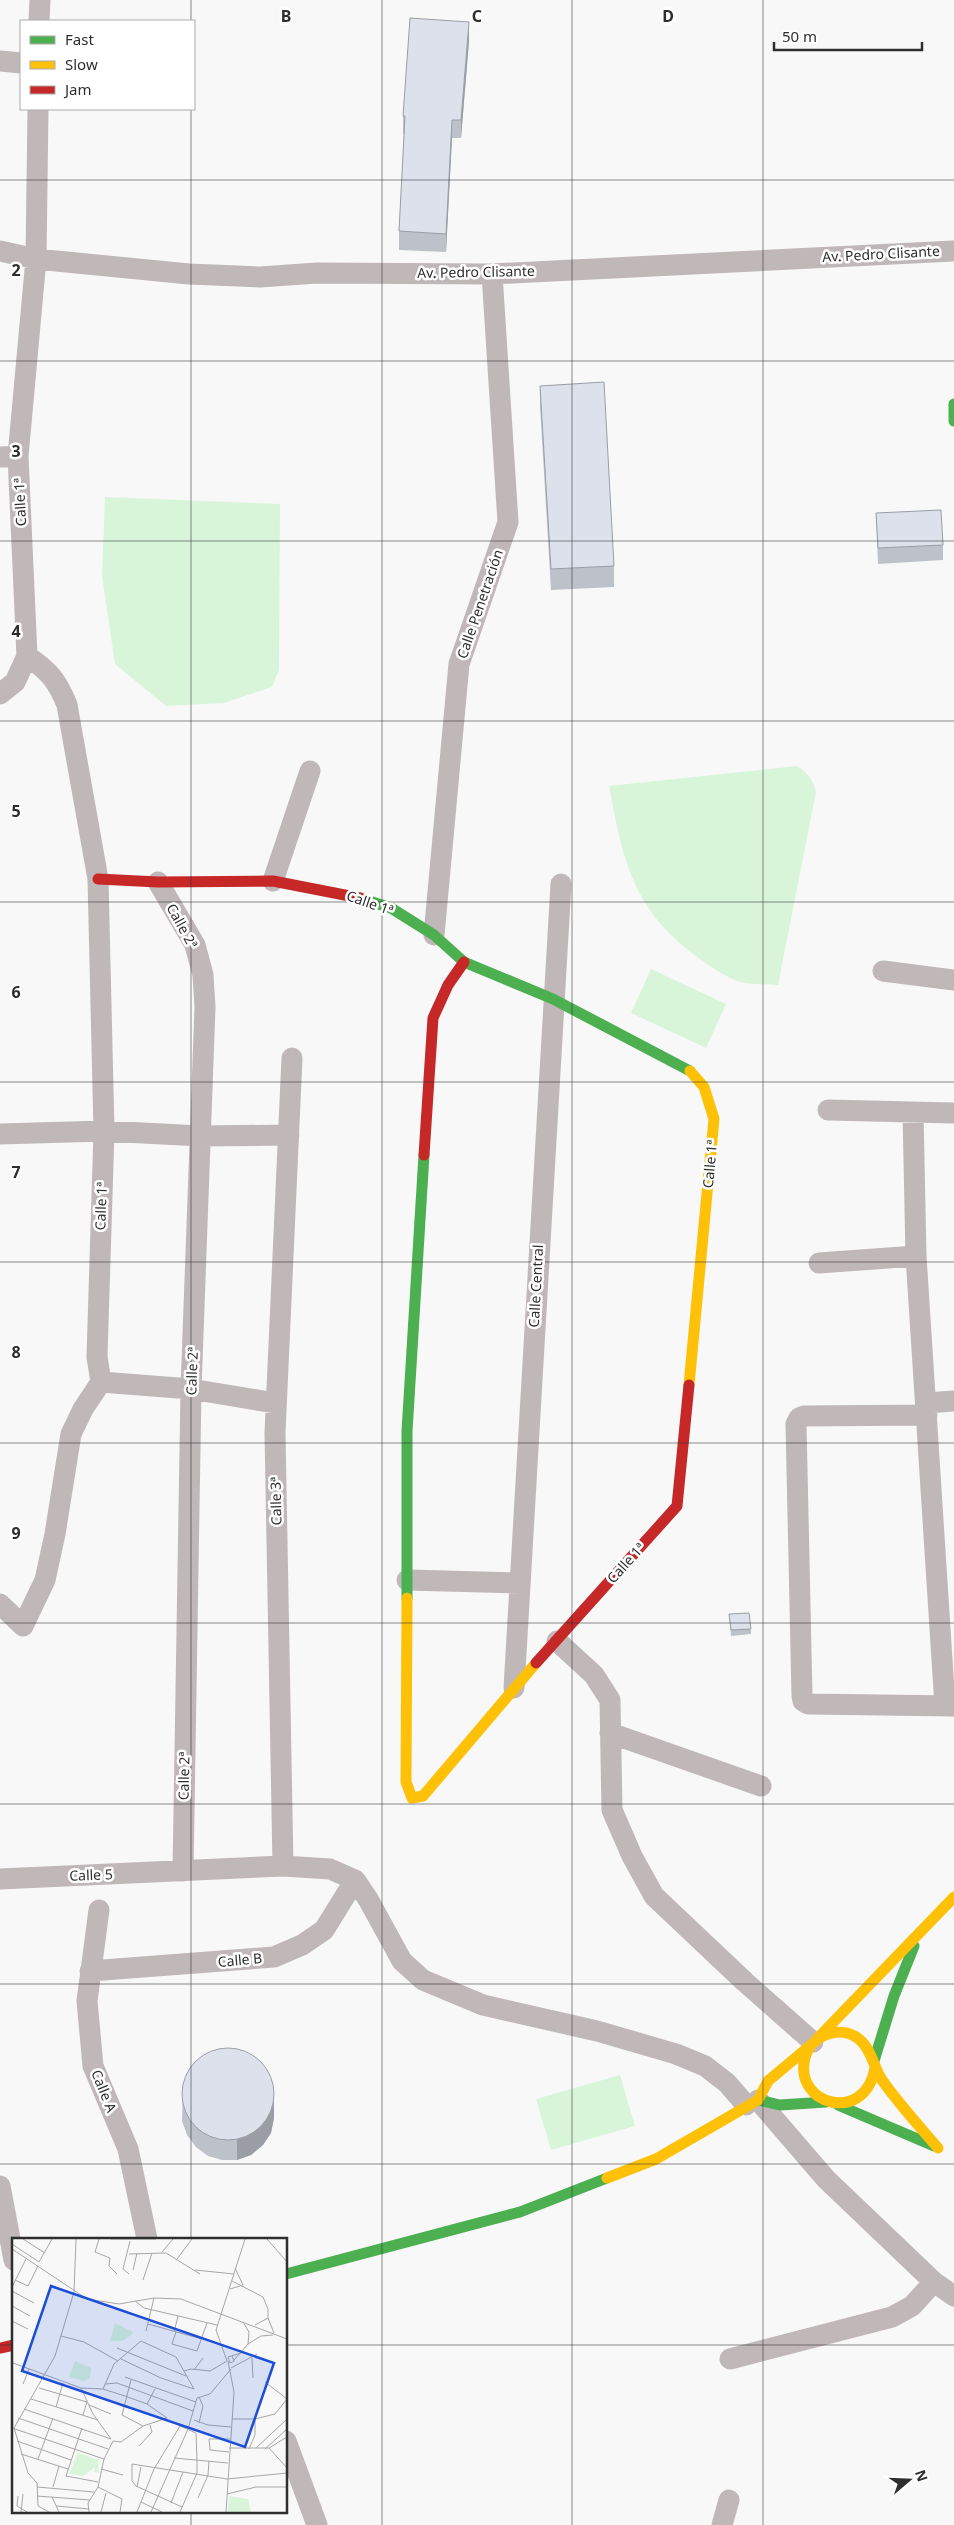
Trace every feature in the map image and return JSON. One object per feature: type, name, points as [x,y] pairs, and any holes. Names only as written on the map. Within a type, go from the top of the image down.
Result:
[{"type":"street","points":[[39,20],[40,0]]},
{"type":"street","points":[[0,62],[20,63]]},
{"type":"street","name":"Calle 1ª","points":[[0,694],[15,682],[27,656],[9,456],[36,259],[38,110]]},
{"type":"street","name":"Av. Pedro Clisante","points":[[0,252],[36,259],[189,274],[260,277],[317,273],[492,274],[954,251]]},
{"type":"street","name":"Calle Penetración","points":[[434,935],[459,664],[508,522],[492,274]]},
{"type":"street","points":[[954,404],[954,421]]},
{"type":"street","name":"Calle 1ª","points":[[27,656],[46,669],[58,683],[67,705],[98,879],[104,1131],[97,1357],[101,1382]]},
{"type":"street","points":[[273,881],[310,771]]},
{"type":"street","name":"Calle 1ª","points":[[98,879],[158,882],[273,881],[347,894],[391,908],[434,935],[464,962],[553,1000],[696,1074],[710,1095],[714,1119],[677,1506],[514,1688],[423,1796],[412,1798],[406,1782],[407,1580]]},
{"type":"street","name":"Calle 2ª","points":[[158,882],[196,945],[203,975],[205,1007],[191,1389],[183,1871]]},
{"type":"street","name":"Calle Central","points":[[514,1688],[561,884]]},
{"type":"street","points":[[464,962],[448,985],[434,1018],[407,1431],[407,1580],[519,1583]]},
{"type":"street","points":[[882,971],[954,980]]},
{"type":"street","name":"Calle 3ª","points":[[283,1866],[275,1403],[292,1058]]},
{"type":"street","points":[[828,1110],[913,1113],[954,1112]]},
{"type":"street","points":[[913,1113],[916,1256],[927,1409],[950,1706],[808,1704],[803,1702],[796,1424],[799,1418],[804,1416],[927,1409],[954,1401]]},
{"type":"street","points":[[0,1134],[104,1131],[201,1136],[289,1135]]},
{"type":"street","points":[[819,1264],[916,1256]]},
{"type":"street","points":[[0,1604],[24,1626],[45,1580],[56,1534],[71,1434],[83,1409],[101,1382],[191,1389],[275,1403]]},
{"type":"street","points":[[557,1641],[594,1675],[610,1700],[612,1810],[632,1856],[654,1896],[745,1982],[814,2042]]},
{"type":"street","points":[[610,1733],[761,1786]]},
{"type":"street","name":"Calle 5","points":[[0,1879],[283,1866],[330,1869],[355,1880]]},
{"type":"street","points":[[355,1880],[368,1899],[402,1961],[423,1980],[482,2005],[597,2031],[676,2054],[705,2066],[752,2102],[826,2179],[934,2282],[954,2296]]},
{"type":"street","name":"Calle B","points":[[90,1972],[274,1957],[302,1945],[324,1930],[355,1880]]},
{"type":"street","points":[[288,2273],[520,2212],[656,2159],[752,2102],[768,2082],[814,2042],[954,1897]]},
{"type":"street","name":"Calle A","points":[[98,1910],[87,2001],[93,2066],[128,2149],[147,2238]]},
{"type":"street","points":[[838,2105],[857,2100],[870,2086],[894,1996],[919,1933]]},
{"type":"street","points":[[844,2032],[858,2038],[869,2048],[875,2064],[942,2150],[838,2105],[826,2102],[814,2095],[806,2084],[803,2071],[804,2057],[814,2042],[830,2033],[844,2032]]},
{"type":"street","points":[[752,2102],[780,2105],[826,2102]]},
{"type":"street","points":[[0,2186],[12,2249]]},
{"type":"street","points":[[730,2359],[892,2317],[912,2306],[934,2282]]},
{"type":"street","points":[[288,2446],[317,2525]]},
{"type":"street","points":[[722,2525],[729,2500]]},
{"type":"green space","points":[[105,497],[280,504],[279,670],[272,687],[224,703],[166,706],[115,664],[102,576]]},
{"type":"green space","points":[[797,766],[810,777],[816,792],[778,985],[752,984],[737,981],[693,954],[669,933],[653,915],[632,877],[619,834],[609,786]]},
{"type":"green space","points":[[651,969],[726,1004],[706,1048],[631,1013]]},
{"type":"green space","points":[[620,2075],[635,2126],[551,2150],[536,2099]]},
{"type":"building","points":[[410,18],[469,22],[461,120],[452,120],[446,234],[399,231],[405,116],[403,116]]},
{"type":"building","points":[[604,382],[614,566],[551,569],[540,386]]},
{"type":"building","points":[[941,510],[943,545],[878,548],[876,513]]},
{"type":"building","points":[[749,1613],[751,1629],[731,1630],[729,1614]]},
{"type":"building","points":[[228,2048],[246,2052],[260,2062],[270,2076],[274,2094],[270,2112],[260,2126],[246,2136],[228,2140],[210,2136],[196,2126],[186,2112],[182,2094],[186,2076],[196,2062],[210,2052]]},
{"type":"traffic: fast","points":[[954,404],[954,421]]},
{"type":"traffic: fast","points":[[360,898],[391,908],[434,935],[464,962],[553,999],[690,1071]]},
{"type":"traffic: fast","points":[[407,1598],[407,1431],[424,1155]]},
{"type":"traffic: fast","points":[[874,2061],[894,1996],[914,1946]]},
{"type":"traffic: fast","points":[[758,2100],[780,2105],[826,2102]]},
{"type":"traffic: fast","points":[[838,2105],[934,2146]]},
{"type":"traffic: fast","points":[[288,2273],[520,2212],[607,2178]]},
{"type":"traffic: slow","points":[[689,1385],[714,1119],[704,1087],[690,1071]]},
{"type":"traffic: slow","points":[[407,1598],[406,1782],[412,1798],[423,1796],[536,1663]]},
{"type":"traffic: slow","points":[[817,2039],[954,1897]]},
{"type":"traffic: slow","points":[[875,2068],[869,2086],[858,2097],[845,2102],[832,2102],[819,2097],[809,2087],[804,2074],[805,2058],[808,2050],[820,2038],[836,2032],[853,2035],[867,2048],[882,2080],[938,2148]]},
{"type":"traffic: slow","points":[[607,2178],[656,2159],[758,2100],[768,2081],[811,2045]]},
{"type":"traffic: jam","points":[[98,879],[158,882],[273,881],[360,898]]},
{"type":"traffic: jam","points":[[424,1155],[433,1018],[448,985],[464,962]]},
{"type":"traffic: jam","points":[[536,1663],[677,1506],[689,1385]]},
{"type":"traffic: jam","points":[[0,2348],[12,2345]]}]
